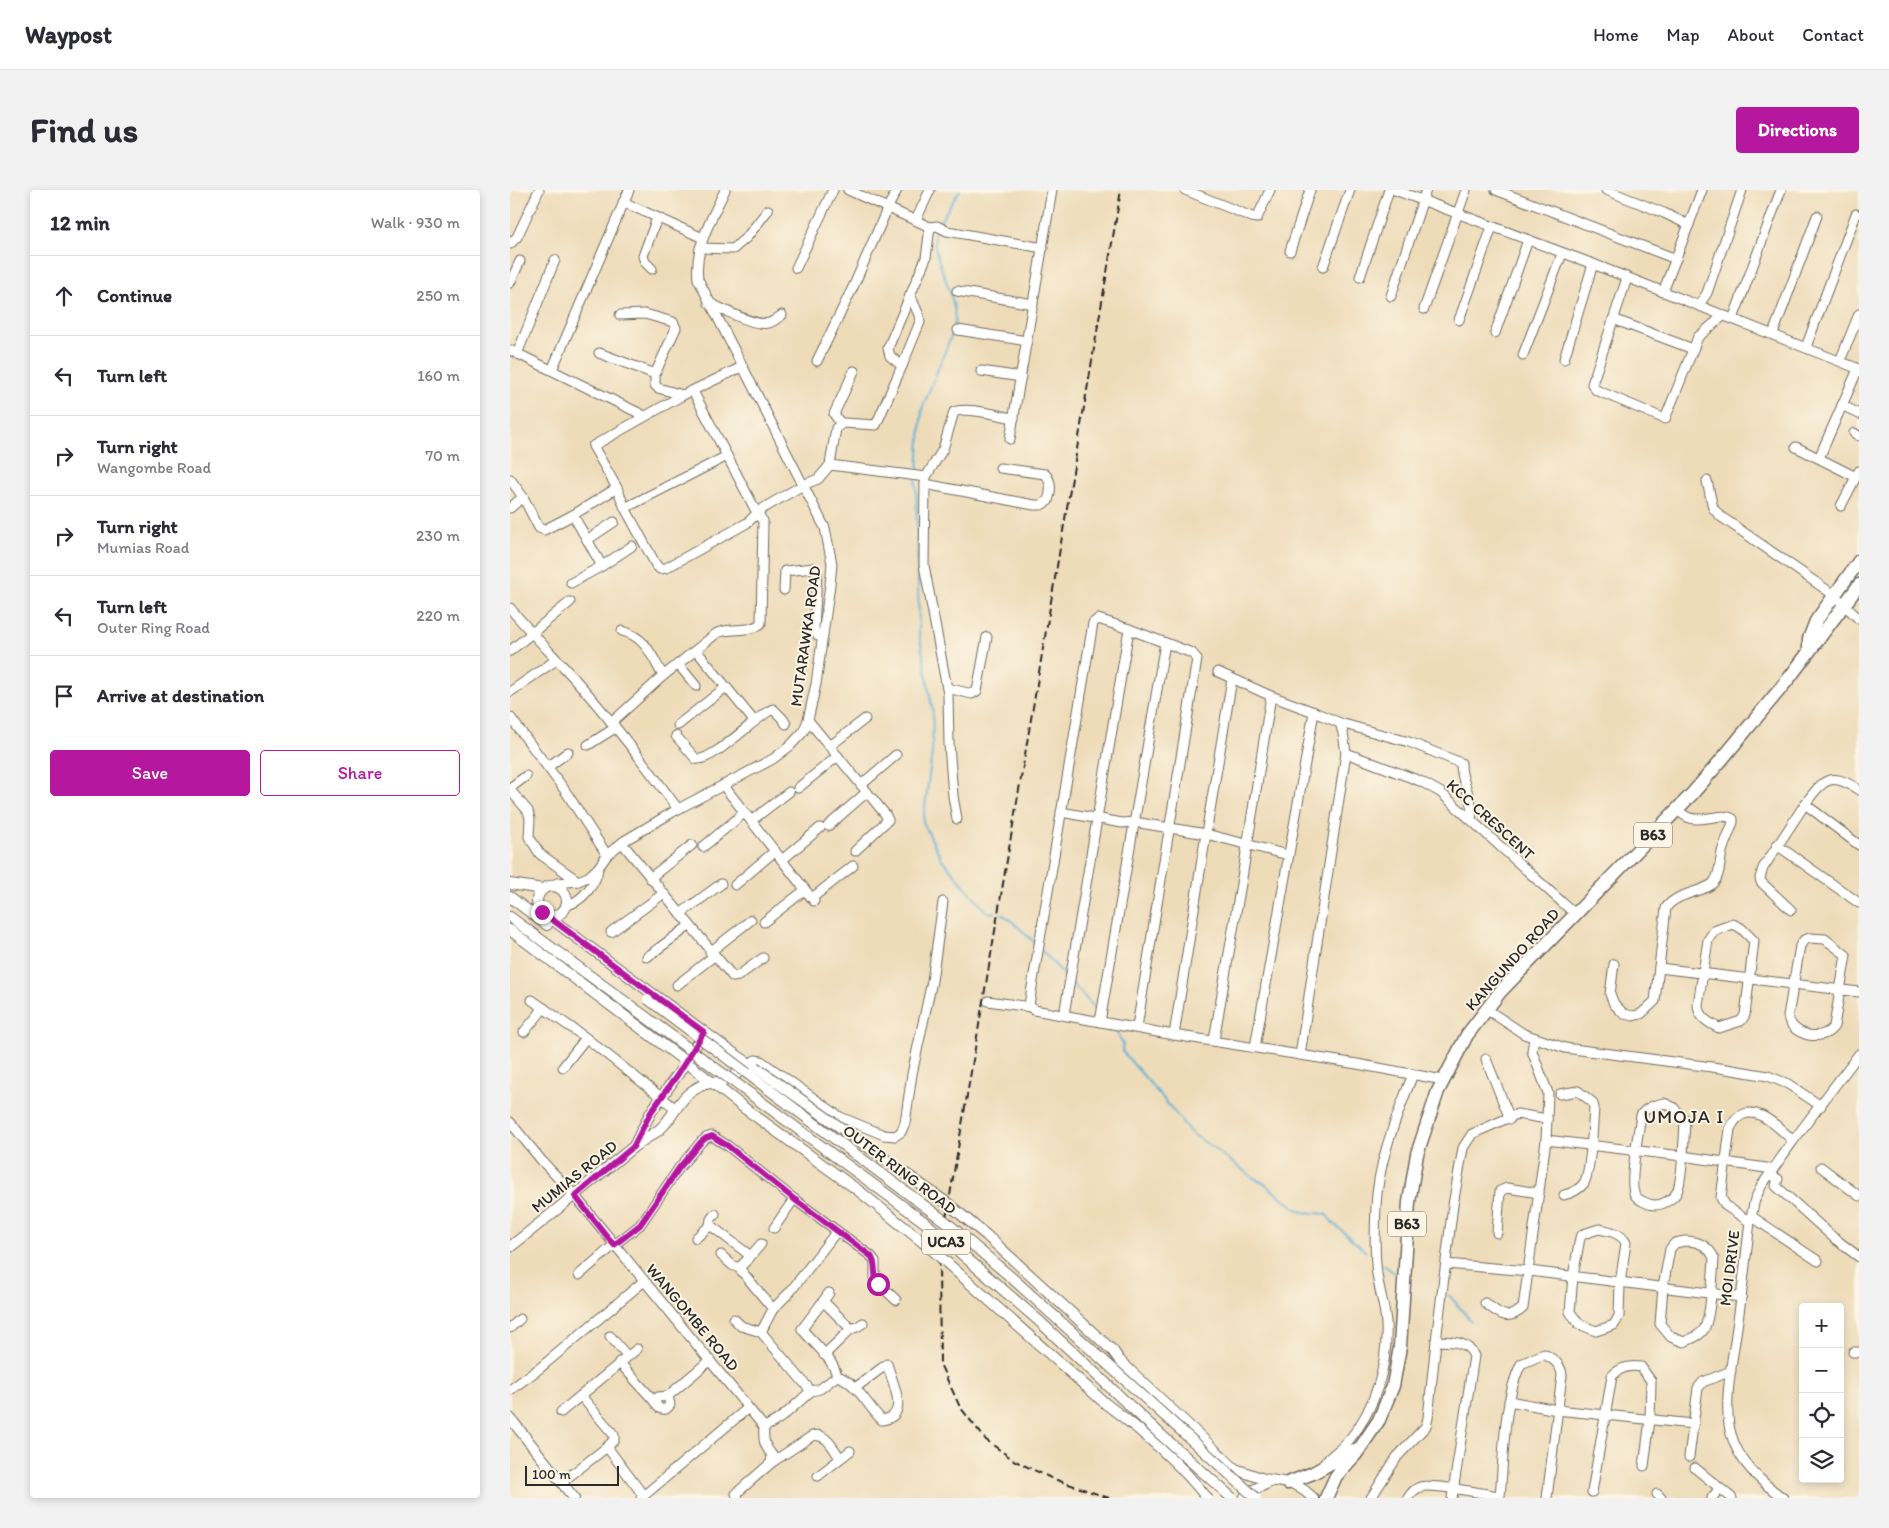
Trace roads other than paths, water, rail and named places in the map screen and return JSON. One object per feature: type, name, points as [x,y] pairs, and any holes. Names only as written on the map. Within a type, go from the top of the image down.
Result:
[{"type":"highway","name":"KANGUNDO ROAD","points":[[1809,651],[1811,630],[1816,621],[1859,561]]},
{"type":"highway","name":"KANGUNDO ROAD","points":[[1326,1498],[1336,1476],[1379,1420],[1395,1378],[1400,1347],[1408,1202],[1417,1154],[1443,1080],[1467,1035],[1500,992],[1677,810],[1723,758],[1859,585]]},
{"type":"highway","points":[[1288,1484],[1313,1474],[1360,1446]]},
{"type":"main road","name":"MUTARAWKA ROAD","points":[[510,884],[547,888]]},
{"type":"main road","points":[[547,888],[562,890],[566,897],[565,907],[561,913],[552,916],[542,912],[538,906],[537,899],[547,888]]},
{"type":"main road","name":"OUTER RING ROAD","points":[[510,897],[946,1222],[1012,1278],[1256,1498]]},
{"type":"main road","name":"UCA3","points":[[565,907],[567,924],[578,939]]},
{"type":"main road","name":"UCA3","points":[[542,912],[704,1032],[954,1208],[1113,1351],[1120,1361],[1235,1469],[1249,1475],[1273,1480]]},
{"type":"main road","name":"OUTER RING ROAD","points":[[510,917],[927,1224],[1038,1320],[1160,1434],[1232,1498]]},
{"type":"main road","name":"UCA3","points":[[510,930],[714,1083],[747,1110],[859,1191],[929,1247],[1166,1455],[1207,1498]]},
{"type":"main road","name":"MUMIAS ROAD","points":[[633,1147],[661,1096],[686,1062],[704,1032]]},
{"type":"main road","name":"MUMIAS ROAD","points":[[510,1247],[633,1147],[660,1129],[692,1090],[704,1085],[732,1079],[751,1065]]},
{"type":"main road","points":[[510,1418],[574,1498]]},
{"type":"main road","points":[[1244,1498],[1259,1486],[1273,1480],[1305,1491],[1312,1498]]},
{"type":"street","points":[[510,244],[517,237],[539,190]]},
{"type":"street","points":[[552,370],[629,190]]},
{"type":"street","name":"MUTARAWKA ROAD","points":[[547,888],[557,883],[578,881],[588,876],[598,868],[607,855],[622,843],[678,809],[781,754],[797,739],[808,720],[830,585],[832,564],[830,549],[825,528],[698,279],[696,268],[700,248],[724,190]]},
{"type":"street","points":[[796,268],[834,190]]},
{"type":"street","points":[[848,190],[930,227],[937,226],[947,231],[1043,248]]},
{"type":"street","points":[[817,360],[854,285],[897,190]]},
{"type":"street","points":[[916,220],[930,190]]},
{"type":"street","points":[[1010,439],[1043,248],[1050,190]]},
{"type":"street","points":[[1185,190],[1252,218],[1257,218],[1270,190]]},
{"type":"street","points":[[1290,251],[1310,190]]},
{"type":"street","points":[[1323,267],[1350,190]]},
{"type":"street","points":[[1360,277],[1389,190]]},
{"type":"street","points":[[1396,190],[1562,254],[1593,264],[1858,369],[1819,458]]},
{"type":"street","points":[[1391,296],[1426,190]]},
{"type":"street","points":[[1424,309],[1466,190]]},
{"type":"street","points":[[1496,190],[1676,259]]},
{"type":"street","points":[[1606,190],[1689,225]]},
{"type":"street","points":[[1663,292],[1702,190]]},
{"type":"street","points":[[1699,306],[1707,293],[1742,190]]},
{"type":"street","points":[[1733,319],[1781,190]]},
{"type":"street","points":[[623,202],[703,238]]},
{"type":"street","points":[[700,248],[733,249],[747,237],[768,210]]},
{"type":"street","points":[[1806,347],[1856,214]]},
{"type":"street","points":[[1773,334],[1817,216]]},
{"type":"street","points":[[652,269],[645,262],[643,256],[657,218]]},
{"type":"street","points":[[902,366],[890,356],[888,348],[926,258],[930,227]]},
{"type":"street","points":[[1459,320],[1492,227]]},
{"type":"street","points":[[1495,333],[1528,240]]},
{"type":"street","points":[[1523,355],[1562,254]]},
{"type":"street","points":[[555,260],[513,352],[645,416]]},
{"type":"street","points":[[510,283],[520,261]]},
{"type":"street","points":[[1564,359],[1593,264]]},
{"type":"street","points":[[1627,278],[1592,384],[1596,390],[1665,419],[1700,334],[1723,316]]},
{"type":"street","points":[[957,291],[1034,304]]},
{"type":"street","points":[[742,367],[683,395],[593,446],[656,565],[663,569],[747,523],[757,513],[803,485],[818,479],[830,465],[836,428],[841,424],[874,426],[877,424],[920,322],[910,295]]},
{"type":"street","points":[[709,303],[762,324],[771,323],[782,315]]},
{"type":"street","points":[[620,315],[650,314],[673,322],[675,332],[655,374],[656,387],[683,395]]},
{"type":"street","points":[[1840,361],[1859,314]]},
{"type":"street","points":[[1613,319],[1693,349]]},
{"type":"street","points":[[958,330],[1027,341]]},
{"type":"street","points":[[599,353],[655,374]]},
{"type":"street","points":[[841,424],[834,414],[854,371]]},
{"type":"street","points":[[981,371],[1021,378]]},
{"type":"street","points":[[588,745],[613,726],[663,676],[722,631],[756,628],[761,623],[763,521],[693,391]]},
{"type":"street","points":[[1842,405],[1859,414]]},
{"type":"street","points":[[957,818],[953,796],[949,744],[947,688],[925,579],[925,480],[943,449],[954,412],[966,410],[1014,418]]},
{"type":"street","points":[[1796,447],[1857,474],[1841,506]]},
{"type":"street","points":[[626,508],[727,456]]},
{"type":"street","points":[[830,465],[925,480],[1034,505],[1041,505],[1048,501],[1050,483],[1046,474],[1000,468]]},
{"type":"street","points":[[510,479],[523,497],[541,529],[546,529],[573,515],[616,488]]},
{"type":"street","points":[[1706,481],[1713,508],[1720,516],[1834,595],[1859,618]]},
{"type":"street","points":[[510,508],[523,497]]},
{"type":"street","points":[[573,515],[602,566]]},
{"type":"street","points":[[587,540],[614,522]]},
{"type":"street","points":[[571,583],[602,566],[632,546]]},
{"type":"street","points":[[784,590],[785,571],[814,568],[817,573],[814,630],[818,636],[823,637]]},
{"type":"street","points":[[510,651],[570,602]]},
{"type":"street","points":[[510,608],[613,726],[678,809]]},
{"type":"street","points":[[1030,1007],[1029,1000],[1093,623],[1098,619],[1104,620],[1192,653],[1198,659],[1137,1027]]},
{"type":"street","points":[[1064,1015],[1129,629]]},
{"type":"street","points":[[622,632],[629,633],[644,642],[663,676]]},
{"type":"street","points":[[947,688],[965,693],[975,693],[980,683],[987,637]]},
{"type":"street","points":[[1100,1022],[1165,643]]},
{"type":"street","points":[[696,650],[754,721]]},
{"type":"street","points":[[510,692],[556,660]]},
{"type":"street","points":[[678,664],[696,686]]},
{"type":"street","points":[[1218,672],[1271,696],[1340,723],[1409,742],[1461,764],[1462,780],[1471,801],[1471,818]]},
{"type":"street","points":[[1174,1035],[1232,679]]},
{"type":"street","points":[[678,724],[726,687]]},
{"type":"street","points":[[1214,1040],[1271,696]]},
{"type":"street","points":[[676,736],[696,759],[703,759],[714,753],[762,715],[773,709],[786,724]]},
{"type":"street","points":[[1255,1047],[1314,712]]},
{"type":"street","points":[[510,717],[548,767],[607,855]]},
{"type":"street","points":[[830,746],[865,719]]},
{"type":"street","points":[[808,720],[888,820],[855,851]]},
{"type":"street","points":[[1300,1055],[1346,753],[1340,723]]},
{"type":"street","points":[[548,767],[568,752]]},
{"type":"street","name":"KCC CRESCENT","points":[[1346,753],[1434,788],[1471,818],[1522,868],[1575,914]]},
{"type":"street","points":[[798,788],[838,756]]},
{"type":"street","points":[[782,860],[824,827],[896,756]]},
{"type":"street","points":[[526,776],[510,789],[528,811],[530,819],[529,836],[540,854],[578,881]]},
{"type":"street","points":[[1791,910],[1761,882],[1760,878],[1763,868],[1805,804],[1822,784],[1836,779],[1844,780],[1859,790]]},
{"type":"street","points":[[723,785],[813,900],[853,866]]},
{"type":"street","points":[[751,821],[789,792]]},
{"type":"street","points":[[1805,804],[1859,845]]},
{"type":"street","points":[[1614,964],[1610,994],[1614,1004],[1624,1014],[1633,1016],[1641,1014],[1654,1001],[1666,908],[1670,903],[1714,883],[1723,849],[1733,822],[1731,817],[1695,820],[1686,817],[1677,810]]},
{"type":"street","points":[[703,847],[744,812]]},
{"type":"street","points":[[1061,812],[1122,823],[1134,822],[1206,834],[1288,854]]},
{"type":"street","points":[[622,843],[732,977],[738,976],[764,958]]},
{"type":"street","points":[[1777,844],[1859,903]]},
{"type":"street","points":[[650,878],[692,845]]},
{"type":"street","points":[[735,885],[775,851]]},
{"type":"street","points":[[565,907],[579,900],[596,878],[598,868]]},
{"type":"street","points":[[680,914],[721,884]]},
{"type":"street","points":[[764,922],[805,890]]},
{"type":"street","points":[[611,932],[662,894]]},
{"type":"street","points":[[751,1065],[755,1060],[761,1061],[847,1120],[884,1135],[895,1136],[901,1132],[905,1123],[912,1074],[932,980],[943,902]]},
{"type":"street","points":[[677,985],[751,920]]},
{"type":"street","points":[[1733,924],[1741,928],[1754,941],[1745,1015],[1741,1021],[1719,1028],[1703,1017],[1698,1011],[1704,974],[1708,940],[1714,931],[1733,924]]},
{"type":"street","points":[[647,957],[689,926]]},
{"type":"street","points":[[1810,938],[1825,939],[1846,955],[1832,1029],[1822,1034],[1810,1036],[1793,1028],[1789,1023],[1788,1016],[1795,985],[1802,943],[1810,938]]},
{"type":"street","points":[[1659,968],[1859,992]]},
{"type":"street","points":[[532,1000],[586,1038],[676,1109]]},
{"type":"street","points":[[988,1001],[1030,1007],[1034,1010],[1174,1035],[1214,1040],[1443,1080]]},
{"type":"street","points":[[524,1032],[544,1008]]},
{"type":"street","points":[[1486,1009],[1517,1030],[1564,1048],[1768,1076],[1788,1084],[1821,1106]]},
{"type":"street","points":[[563,1067],[586,1038]]},
{"type":"street","points":[[1485,1303],[1505,1316],[1519,1312],[1523,1308],[1524,1303],[1546,1140],[1547,1120],[1548,1093],[1532,1051],[1534,1038]]},
{"type":"street","name":"MOI DRIVE","points":[[1779,1497],[1755,1476],[1742,1458],[1731,1434],[1728,1411],[1731,1371],[1751,1219],[1758,1191],[1771,1171],[1859,1054]]},
{"type":"street","points":[[1486,1059],[1510,1119]]},
{"type":"street","points":[[1313,1474],[1356,1431],[1376,1393],[1382,1370],[1386,1322],[1377,1274],[1376,1204],[1382,1169],[1394,1125],[1413,1074]]},
{"type":"street","points":[[1560,1094],[1578,1091],[1592,1102],[1594,1108],[1591,1145],[1584,1183],[1572,1193],[1564,1195]]},
{"type":"street","points":[[1664,1103],[1673,1107],[1685,1120],[1676,1193],[1672,1199],[1655,1205],[1642,1201],[1635,1195],[1633,1186],[1635,1152],[1641,1115],[1644,1111],[1664,1103]]},
{"type":"street","points":[[1793,1141],[1780,1128],[1757,1113],[1738,1118],[1730,1129],[1721,1198],[1723,1204],[1751,1219],[1818,1262]]},
{"type":"street","points":[[1371,1498],[1398,1457],[1426,1426],[1430,1411],[1436,1341],[1462,1148],[1472,1134],[1518,1114],[1547,1120]]},
{"type":"street","name":"WANGOMBE ROAD","points":[[510,1122],[542,1161],[575,1196],[764,1426]]},
{"type":"street","points":[[579,1276],[640,1225],[679,1168],[701,1142],[712,1136],[728,1146],[794,1199],[871,1256],[875,1260],[876,1280],[896,1300]]},
{"type":"street","points":[[1546,1140],[1726,1162],[1771,1171],[1777,1178],[1776,1186],[1788,1199],[1859,1257]]},
{"type":"street","points":[[1821,1167],[1859,1196]]},
{"type":"street","points":[[1496,1233],[1500,1191],[1506,1188],[1539,1193]]},
{"type":"street","points":[[774,1228],[794,1199]]},
{"type":"street","points":[[715,1214],[710,1222],[712,1226],[746,1251],[749,1258]]},
{"type":"street","points":[[696,1238],[712,1226]]},
{"type":"street","points":[[1599,1229],[1610,1231],[1623,1237],[1626,1243],[1620,1283],[1619,1316],[1614,1324],[1596,1330],[1579,1324],[1570,1312],[1573,1276],[1580,1238],[1583,1234],[1599,1229]]},
{"type":"street","points":[[762,1332],[773,1309],[790,1292],[837,1231]]},
{"type":"street","points":[[1685,1240],[1698,1241],[1712,1253],[1714,1258],[1712,1294],[1703,1330],[1697,1336],[1684,1342],[1671,1337],[1660,1324],[1663,1287],[1670,1249],[1675,1244],[1685,1240]]},
{"type":"street","points":[[739,1268],[761,1244]]},
{"type":"street","points":[[721,1255],[732,1266],[739,1268],[773,1309]]},
{"type":"street","points":[[1446,1264],[1573,1276],[1741,1296]]},
{"type":"street","points":[[510,1390],[540,1368],[644,1281]]},
{"type":"street","points":[[829,1293],[802,1329],[824,1354],[837,1376]]},
{"type":"street","points":[[821,1304],[826,1304],[851,1329]]},
{"type":"street","points":[[510,1328],[520,1319]]},
{"type":"street","points":[[734,1320],[741,1326],[762,1332],[811,1390]]},
{"type":"street","points":[[824,1354],[851,1329],[857,1328],[863,1323]]},
{"type":"street","points":[[610,1336],[628,1356]]},
{"type":"street","points":[[1436,1341],[1468,1346],[1474,1356],[1453,1494]]},
{"type":"street","points":[[561,1412],[636,1349]]},
{"type":"street","points":[[1408,1498],[1412,1492],[1420,1487],[1432,1486],[1453,1494],[1500,1497],[1509,1401],[1521,1364],[1544,1354],[1554,1360],[1562,1370],[1547,1498]]},
{"type":"street","points":[[655,1402],[658,1397],[668,1396],[710,1360]]},
{"type":"street","points":[[619,1362],[655,1402],[657,1407],[662,1410],[670,1405],[668,1396]]},
{"type":"street","points":[[837,1376],[844,1378],[855,1388],[882,1420],[896,1413],[899,1407],[898,1399],[887,1364],[855,1388]]},
{"type":"street","points":[[1592,1492],[1612,1376],[1616,1372],[1632,1365],[1641,1367],[1651,1381],[1650,1420],[1644,1466]]},
{"type":"street","points":[[1689,1457],[1700,1386],[1731,1371]]},
{"type":"street","points":[[774,1458],[764,1445],[764,1426],[772,1424],[811,1390],[820,1389],[837,1376]]},
{"type":"street","points":[[562,1482],[614,1440],[614,1435],[581,1396]]},
{"type":"street","points":[[1509,1401],[1557,1410],[1694,1424]]},
{"type":"street","points":[[607,1447],[642,1496],[748,1408]]},
{"type":"street","points":[[735,1497],[774,1458],[817,1435],[823,1436],[840,1458]]},
{"type":"street","points":[[818,1476],[850,1452]]},
{"type":"street","points":[[1695,1468],[1732,1498]]},
{"type":"street","points":[[1712,1498],[1719,1489]]},
{"type":"waterway","points":[[939,223],[960,190]]},
{"type":"waterway","points":[[918,469],[922,409],[954,329],[955,316],[949,288],[936,250],[934,239],[936,229]]},
{"type":"waterway","points":[[916,480],[919,632],[933,713],[932,753],[923,822],[941,858],[985,910],[989,913],[995,912]]},
{"type":"waterway","points":[[1002,914],[1037,945]]},
{"type":"waterway","points":[[1041,950],[1067,978]]},
{"type":"waterway","points":[[1072,983],[1099,1013]]},
{"type":"waterway","points":[[1113,1027],[1123,1043],[1122,1051],[1191,1133],[1252,1177],[1265,1184],[1295,1208],[1303,1212],[1326,1214],[1332,1222],[1366,1252]]},
{"type":"waterway","points":[[1382,1264],[1396,1274]]},
{"type":"waterway","points":[[1449,1295],[1471,1321]]},
{"type":"railway","points":[[1109,1498],[1051,1478],[1015,1461],[986,1440],[960,1407],[940,1364],[939,1260],[1121,190]]},
{"type":"district","name":"UMOJA I","points":[[1684,1116]]}]
